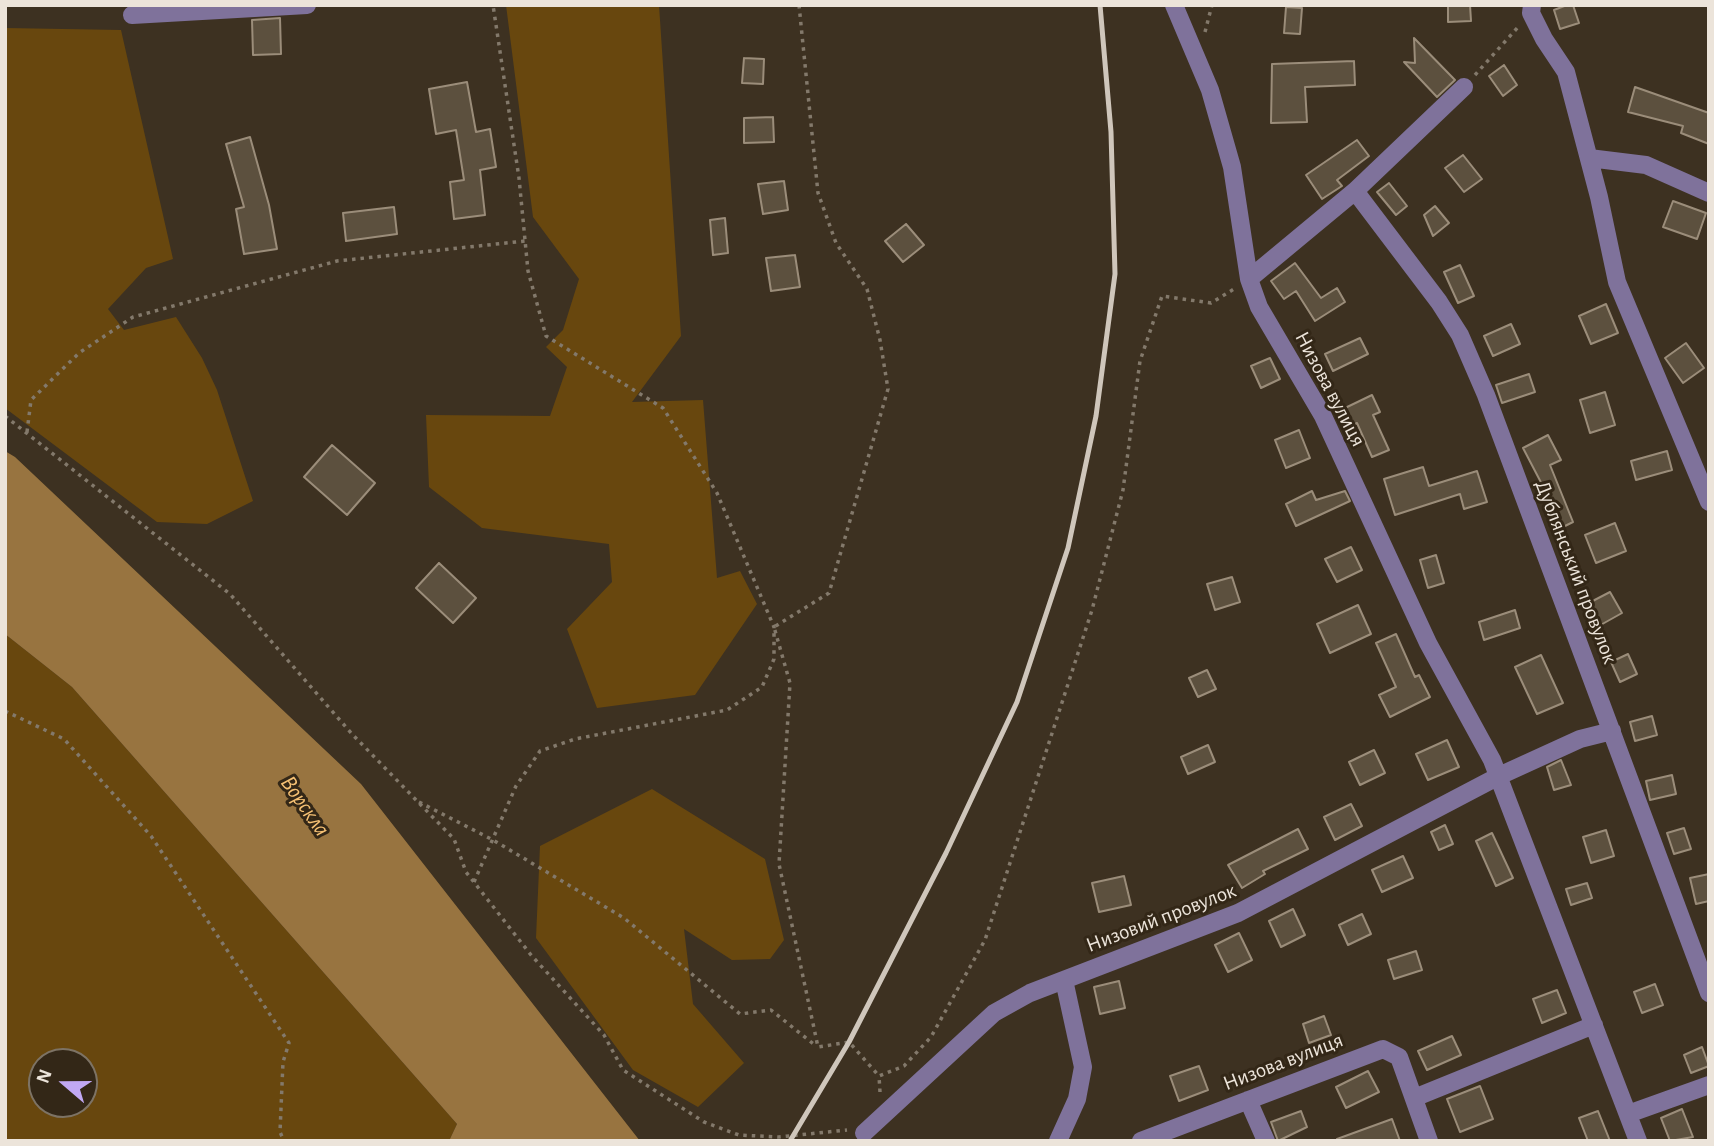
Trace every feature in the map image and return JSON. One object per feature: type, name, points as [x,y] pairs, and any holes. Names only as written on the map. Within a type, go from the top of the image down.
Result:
[{"type":"street","points":[[132,15],[307,5]]},
{"type":"street","name":"Низова вулиця","points":[[1174,5],[1210,90],[1232,167],[1249,279],[1259,307],[1322,416],[1384,555],[1499,776],[1638,1141]]},
{"type":"street","points":[[1532,9],[1566,72],[1617,282],[1709,502]]},
{"type":"street","points":[[1249,279],[1355,191],[1464,87]]},
{"type":"street","points":[[1589,158],[1646,165],[1709,193]]},
{"type":"street","name":"Дублянський провулок","points":[[1355,191],[1395,241],[1460,335],[1486,395],[1709,993]]},
{"type":"street","points":[[1499,776],[1580,739],[1612,731]]},
{"type":"street","name":"Низовий провулок","points":[[866,1134],[995,1013],[1030,993],[1238,913],[1499,776]]},
{"type":"street","points":[[1058,1141],[1077,1099],[1083,1067],[1064,980]]},
{"type":"street","points":[[1414,1098],[1594,1025]]},
{"type":"street","name":"Низова вулиця","points":[[1141,1141],[1383,1049],[1399,1058],[1429,1141]]},
{"type":"street","points":[[1628,1114],[1709,1085]]},
{"type":"street","points":[[1248,1100],[1266,1141]]},
{"type":"path","points":[[494,5],[519,178],[528,271],[546,336],[663,408],[717,493],[774,626],[790,683],[779,864],[818,1047]]},
{"type":"path","points":[[774,626],[829,593],[888,389],[880,340],[867,289],[836,243],[817,193],[799,5]]},
{"type":"path","points":[[1464,87],[1532,9]]},
{"type":"path","points":[[27,432],[31,400],[79,353],[133,317],[337,261],[525,241]]},
{"type":"path","points":[[879,1076],[904,1066],[931,1037],[985,940],[1093,610],[1123,490],[1140,360],[1162,296],[1211,303],[1249,279]]},
{"type":"path","points":[[5,416],[230,594],[352,734],[454,839],[466,872],[531,955],[604,1035],[623,1070],[704,1122],[739,1135],[779,1137],[866,1134]]},
{"type":"path","points":[[474,882],[516,786],[540,751],[575,739],[727,710],[762,687],[774,659],[774,626]]},
{"type":"path","points":[[5,711],[64,738],[151,836],[289,1043],[283,1062],[280,1132],[284,1141]]},
{"type":"path","points":[[415,800],[493,840],[624,918],[740,1014],[771,1010],[818,1047],[849,1042],[879,1076],[880,1096]]},
{"type":"shaded area","points":[[506,5],[659,5],[681,336],[632,402],[703,400],[717,578],[740,571],[757,604],[695,695],[597,708],[567,629],[612,582],[609,544],[482,528],[429,487],[426,415],[550,416],[567,367],[546,347],[563,330],[579,279],[533,217]]},
{"type":"shaded area","points":[[5,28],[121,30],[173,259],[146,268],[108,309],[124,330],[176,317],[202,358],[217,390],[253,501],[207,524],[157,522],[5,408]]},
{"type":"shaded area","points":[[5,634],[72,687],[457,1124],[449,1141],[5,1141]]},
{"type":"shaded area","points":[[652,789],[765,859],[784,940],[770,959],[732,960],[684,929],[693,1004],[744,1063],[698,1107],[633,1070],[536,938],[540,846]]},
{"type":"water","name":"Ворскла","points":[[5,451],[15,457],[361,784],[640,1141],[449,1141],[457,1124],[72,687],[5,634]]},
{"type":"building","points":[[1448,5],[1470,5],[1471,21],[1448,22]]},
{"type":"building","points":[[1573,5],[1579,23],[1560,29],[1554,10]]},
{"type":"building","points":[[1286,7],[1302,8],[1300,34],[1284,33]]},
{"type":"building","points":[[280,18],[281,54],[253,55],[252,20]]},
{"type":"building","points":[[1414,38],[1455,80],[1437,97],[1404,62],[1415,63]]},
{"type":"building","points":[[744,58],[764,59],[763,84],[742,83]]},
{"type":"building","points":[[1354,61],[1355,85],[1305,87],[1307,122],[1271,123],[1272,64]]},
{"type":"building","points":[[1504,65],[1517,85],[1503,96],[1489,76]]},
{"type":"building","points":[[467,82],[476,132],[490,129],[496,167],[480,170],[485,215],[454,219],[450,182],[464,180],[456,130],[436,134],[429,89]]},
{"type":"building","points":[[1635,87],[1709,113],[1709,144],[1681,133],[1683,126],[1628,112]]},
{"type":"building","points":[[773,117],[774,142],[744,143],[744,118]]},
{"type":"building","points":[[250,137],[269,205],[277,249],[244,254],[236,209],[244,207],[226,144]]},
{"type":"building","points":[[1357,140],[1369,156],[1337,180],[1342,186],[1322,199],[1306,175]]},
{"type":"building","points":[[1463,155],[1482,179],[1464,192],[1445,168]]},
{"type":"building","points":[[784,181],[788,210],[763,214],[758,184]]},
{"type":"building","points":[[1389,183],[1407,206],[1396,215],[1377,192]]},
{"type":"building","points":[[1673,201],[1706,213],[1697,239],[1663,227]]},
{"type":"building","points":[[1435,206],[1449,223],[1433,236],[1424,215]]},
{"type":"building","points":[[394,207],[397,234],[346,241],[343,213]]},
{"type":"building","points":[[725,218],[728,253],[713,255],[710,220]]},
{"type":"building","points":[[906,224],[924,245],[903,262],[885,241]]},
{"type":"building","points":[[795,255],[800,287],[771,291],[766,258]]},
{"type":"building","points":[[1295,263],[1321,298],[1337,288],[1345,302],[1315,321],[1296,291],[1284,299],[1271,281]]},
{"type":"building","points":[[1460,265],[1474,296],[1458,303],[1444,272]]},
{"type":"building","points":[[1606,304],[1618,333],[1591,344],[1579,316]]},
{"type":"building","points":[[1511,324],[1520,344],[1493,356],[1484,336]]},
{"type":"building","points":[[1360,338],[1368,354],[1333,371],[1325,354]]},
{"type":"building","points":[[1686,343],[1704,368],[1683,383],[1665,358]]},
{"type":"building","points":[[1270,358],[1280,379],[1261,388],[1251,366]]},
{"type":"building","points":[[1529,374],[1535,392],[1502,403],[1496,385]]},
{"type":"building","points":[[1605,392],[1615,425],[1590,433],[1580,400]]},
{"type":"building","points":[[1372,395],[1380,412],[1373,415],[1389,450],[1372,457],[1357,423],[1351,426],[1343,409]]},
{"type":"building","points":[[1299,430],[1310,458],[1286,468],[1275,440]]},
{"type":"building","points":[[1548,435],[1561,460],[1550,465],[1573,522],[1563,527],[1557,515],[1552,517],[1542,494],[1546,492],[1523,448]]},
{"type":"building","points":[[332,445],[375,483],[347,515],[304,477]]},
{"type":"building","points":[[1667,451],[1672,470],[1636,480],[1631,461]]},
{"type":"building","points":[[1423,467],[1429,486],[1477,471],[1487,502],[1464,509],[1460,494],[1395,515],[1384,479]]},
{"type":"building","points":[[1312,491],[1316,500],[1345,491],[1350,501],[1296,526],[1286,504]]},
{"type":"building","points":[[1615,523],[1626,551],[1596,563],[1585,535]]},
{"type":"building","points":[[1351,547],[1362,570],[1337,582],[1325,559]]},
{"type":"building","points":[[1436,555],[1444,583],[1428,588],[1420,560]]},
{"type":"building","points":[[439,563],[476,598],[453,623],[416,588]]},
{"type":"building","points":[[1232,577],[1240,602],[1215,610],[1207,584]]},
{"type":"building","points":[[1610,592],[1622,613],[1597,627],[1585,605]]},
{"type":"building","points":[[1358,605],[1371,634],[1330,653],[1317,624]]},
{"type":"building","points":[[1515,610],[1520,628],[1484,640],[1479,622]]},
{"type":"building","points":[[1396,634],[1415,677],[1419,675],[1430,697],[1390,717],[1379,695],[1396,687],[1376,643]]},
{"type":"building","points":[[1628,654],[1637,674],[1620,682],[1611,662]]},
{"type":"building","points":[[1541,655],[1563,703],[1537,714],[1515,667]]},
{"type":"building","points":[[1207,670],[1216,689],[1198,697],[1189,678]]},
{"type":"building","points":[[1652,716],[1657,735],[1635,741],[1630,722]]},
{"type":"building","points":[[1447,740],[1459,767],[1428,780],[1416,754]]},
{"type":"building","points":[[1208,745],[1215,762],[1188,774],[1181,757]]},
{"type":"building","points":[[1374,750],[1385,773],[1360,785],[1349,762]]},
{"type":"building","points":[[1561,760],[1571,785],[1554,790],[1547,767]]},
{"type":"building","points":[[1672,775],[1676,794],[1650,800],[1646,781]]},
{"type":"building","points":[[1351,804],[1362,826],[1335,840],[1324,817]]},
{"type":"building","points":[[1445,825],[1453,844],[1439,850],[1431,832]]},
{"type":"building","points":[[1684,828],[1691,849],[1674,854],[1667,833]]},
{"type":"building","points":[[1298,829],[1308,849],[1263,871],[1265,874],[1242,888],[1228,865]]},
{"type":"building","points":[[1606,830],[1614,856],[1591,863],[1583,837]]},
{"type":"building","points":[[1492,833],[1513,878],[1496,886],[1476,841]]},
{"type":"building","points":[[1403,856],[1413,878],[1382,892],[1372,870]]},
{"type":"building","points":[[1709,874],[1709,901],[1696,904],[1690,878]]},
{"type":"building","points":[[1124,876],[1131,905],[1099,912],[1092,883]]},
{"type":"building","points":[[1587,883],[1592,898],[1571,905],[1566,889]]},
{"type":"building","points":[[1293,909],[1305,935],[1281,947],[1269,921]]},
{"type":"building","points":[[1362,914],[1371,934],[1348,945],[1339,925]]},
{"type":"building","points":[[1239,933],[1252,960],[1228,972],[1215,945]]},
{"type":"building","points":[[1416,951],[1422,970],[1394,979],[1388,960]]},
{"type":"building","points":[[1119,981],[1125,1008],[1100,1014],[1094,987]]},
{"type":"building","points":[[1655,984],[1663,1005],[1642,1013],[1634,992]]},
{"type":"building","points":[[1557,990],[1566,1013],[1542,1023],[1533,999]]},
{"type":"building","points":[[1324,1016],[1331,1035],[1309,1043],[1303,1024]]},
{"type":"building","points":[[1452,1036],[1461,1055],[1427,1070],[1418,1051]]},
{"type":"building","points":[[1702,1047],[1709,1066],[1691,1073],[1684,1055]]},
{"type":"building","points":[[1199,1066],[1208,1090],[1179,1101],[1170,1076]]},
{"type":"building","points":[[1368,1071],[1379,1092],[1346,1108],[1336,1087]]},
{"type":"building","points":[[1480,1086],[1493,1119],[1460,1132],[1447,1099]]},
{"type":"building","points":[[1682,1109],[1693,1137],[1670,1141],[1661,1118]]},
{"type":"building","points":[[1301,1111],[1307,1127],[1278,1141],[1271,1122]]},
{"type":"building","points":[[1598,1111],[1610,1141],[1588,1141],[1579,1118]]},
{"type":"building","points":[[1392,1119],[1400,1141],[1337,1141],[1337,1139]]},
{"type":"railway","points":[[790,1141],[849,1042],[946,853],[1017,702],[1068,548],[1096,416],[1115,274],[1111,132],[1100,5]]}]
